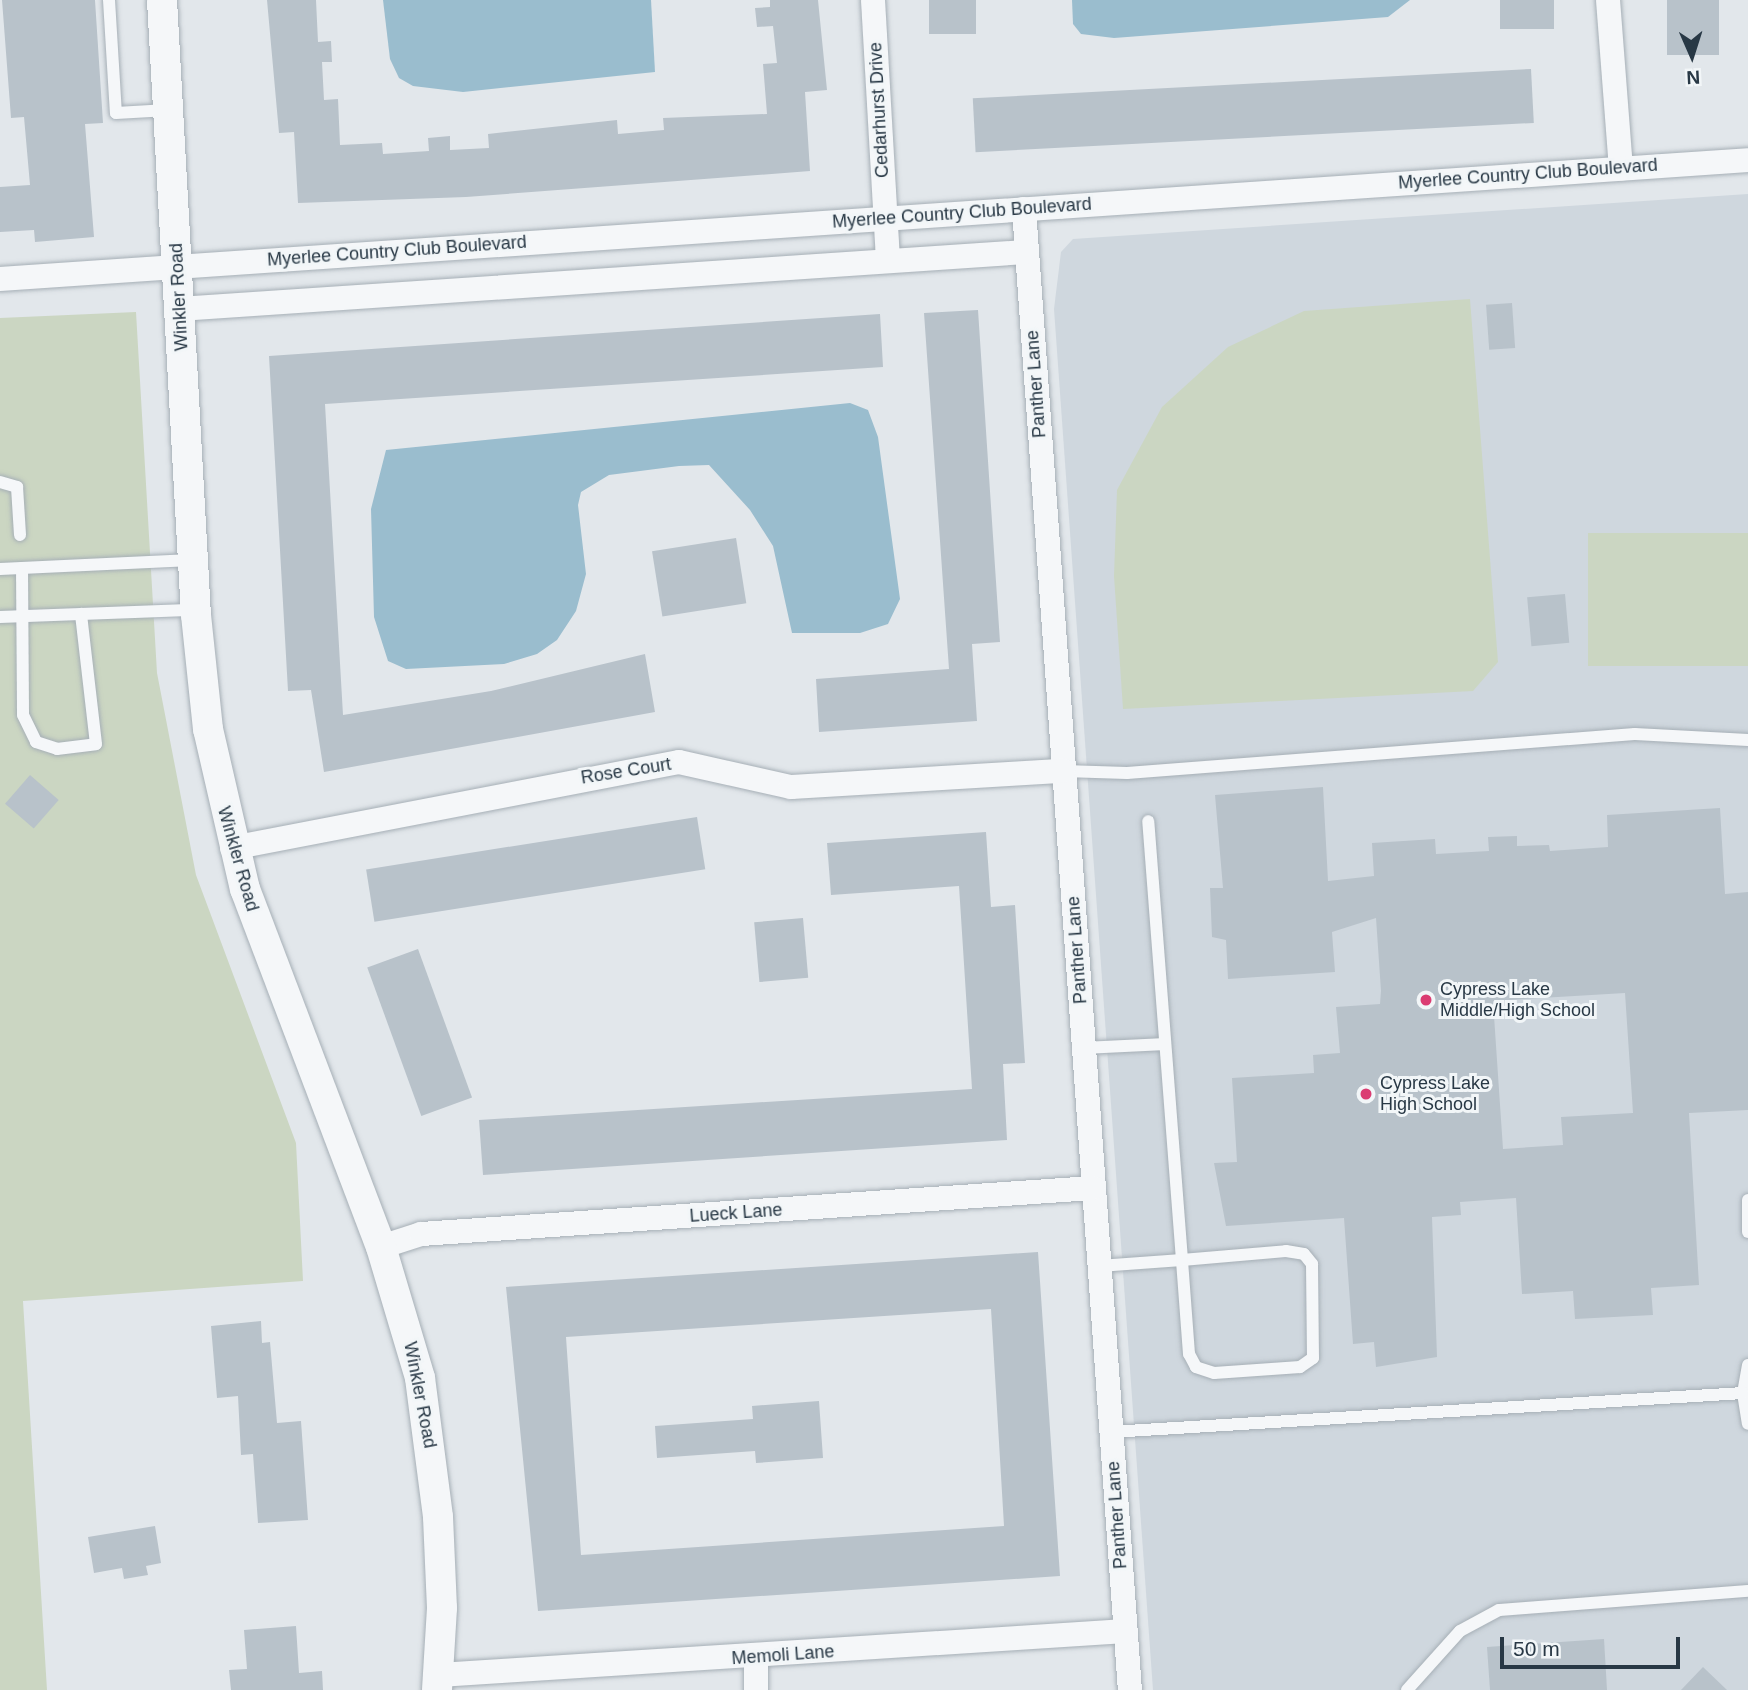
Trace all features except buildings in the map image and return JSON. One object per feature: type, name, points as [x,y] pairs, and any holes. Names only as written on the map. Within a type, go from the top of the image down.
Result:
[{"type":"street","name":"Winkler Road","points":[[162,0],[195,610],[208,729],[232,848],[381,1247],[420,1378],[432,1454],[442,1608],[438,1682]]},
{"type":"street","name":"Cedarhurst Drive","points":[[873,0],[888,261]]},
{"type":"street","points":[[1608,0],[1621,168]]},
{"type":"street","name":"Myerlee Country Club Boulevard","points":[[0,279],[1748,160]]},
{"type":"street","name":"Panther Lane","points":[[1024,209],[1130,1690]]},
{"type":"street","points":[[179,309],[1025,252]]},
{"type":"street","name":"Rose Court","points":[[232,848],[679,762],[791,787],[1064,771]]},
{"type":"street","name":"Lueck Lane","points":[[381,1247],[432,1234],[1093,1188]]},
{"type":"street","name":"Memoli Lane","points":[[438,1682],[756,1656],[1126,1631]]},
{"type":"street","points":[[756,1656],[756,1690]]},
{"type":"lane","points":[[109,0],[117,113],[168,110]]},
{"type":"lane","points":[[0,482],[17,487],[20,536]]},
{"type":"lane","points":[[0,569],[193,560]]},
{"type":"lane","points":[[22,568],[23,715],[36,742],[57,749],[96,744],[81,614]]},
{"type":"lane","points":[[0,618],[195,610]]},
{"type":"lane","points":[[1064,771],[1127,773],[1635,734],[1748,740]]},
{"type":"lane","points":[[1099,1266],[1182,1259],[1304,1254],[1312,1264],[1312,1358],[1300,1367],[1214,1373],[1196,1367],[1189,1354],[1182,1259],[1148,821]]},
{"type":"lane","points":[[1084,1048],[1165,1044]]},
{"type":"lane","points":[[1748,1200],[1748,1232]]},
{"type":"lane","points":[[1748,1365],[1743,1393],[1748,1424]]},
{"type":"lane","points":[[1111,1432],[1743,1393]]},
{"type":"lane","points":[[1407,1690],[1460,1631],[1499,1610],[1748,1591]]},
{"type":"shaded area","name":"Cypress Lake Middle/High School","points":[[1748,194],[1748,1690],[1153,1690],[1054,309],[1061,252],[1073,239]]},
{"type":"green space","points":[[1470,299],[1498,662],[1473,691],[1123,709],[1114,576],[1117,490],[1162,407],[1228,347],[1304,311]]},
{"type":"green space","points":[[136,312],[157,673],[196,875],[296,1143],[303,1281],[23,1301],[47,1690],[0,1690],[0,318]]},
{"type":"green space","points":[[1588,533],[1748,533],[1748,666],[1588,666]]},
{"type":"water","points":[[383,0],[651,0],[655,72],[463,92],[413,86],[399,78],[390,59]]},
{"type":"water","points":[[1072,0],[1410,0],[1388,17],[1114,38],[1081,34],[1073,24]]},
{"type":"water","points":[[850,403],[868,410],[878,437],[900,599],[888,624],[860,633],[792,633],[773,546],[750,510],[709,465],[679,466],[609,475],[581,492],[578,505],[586,574],[576,611],[557,640],[537,654],[504,664],[406,669],[388,661],[374,617],[371,509],[386,450]]},
{"type":"place","name":"Cypress Lake Middle/High School","points":[[1426,1000]]},
{"type":"place","name":"Cypress Lake High School","points":[[1366,1094]]}]
